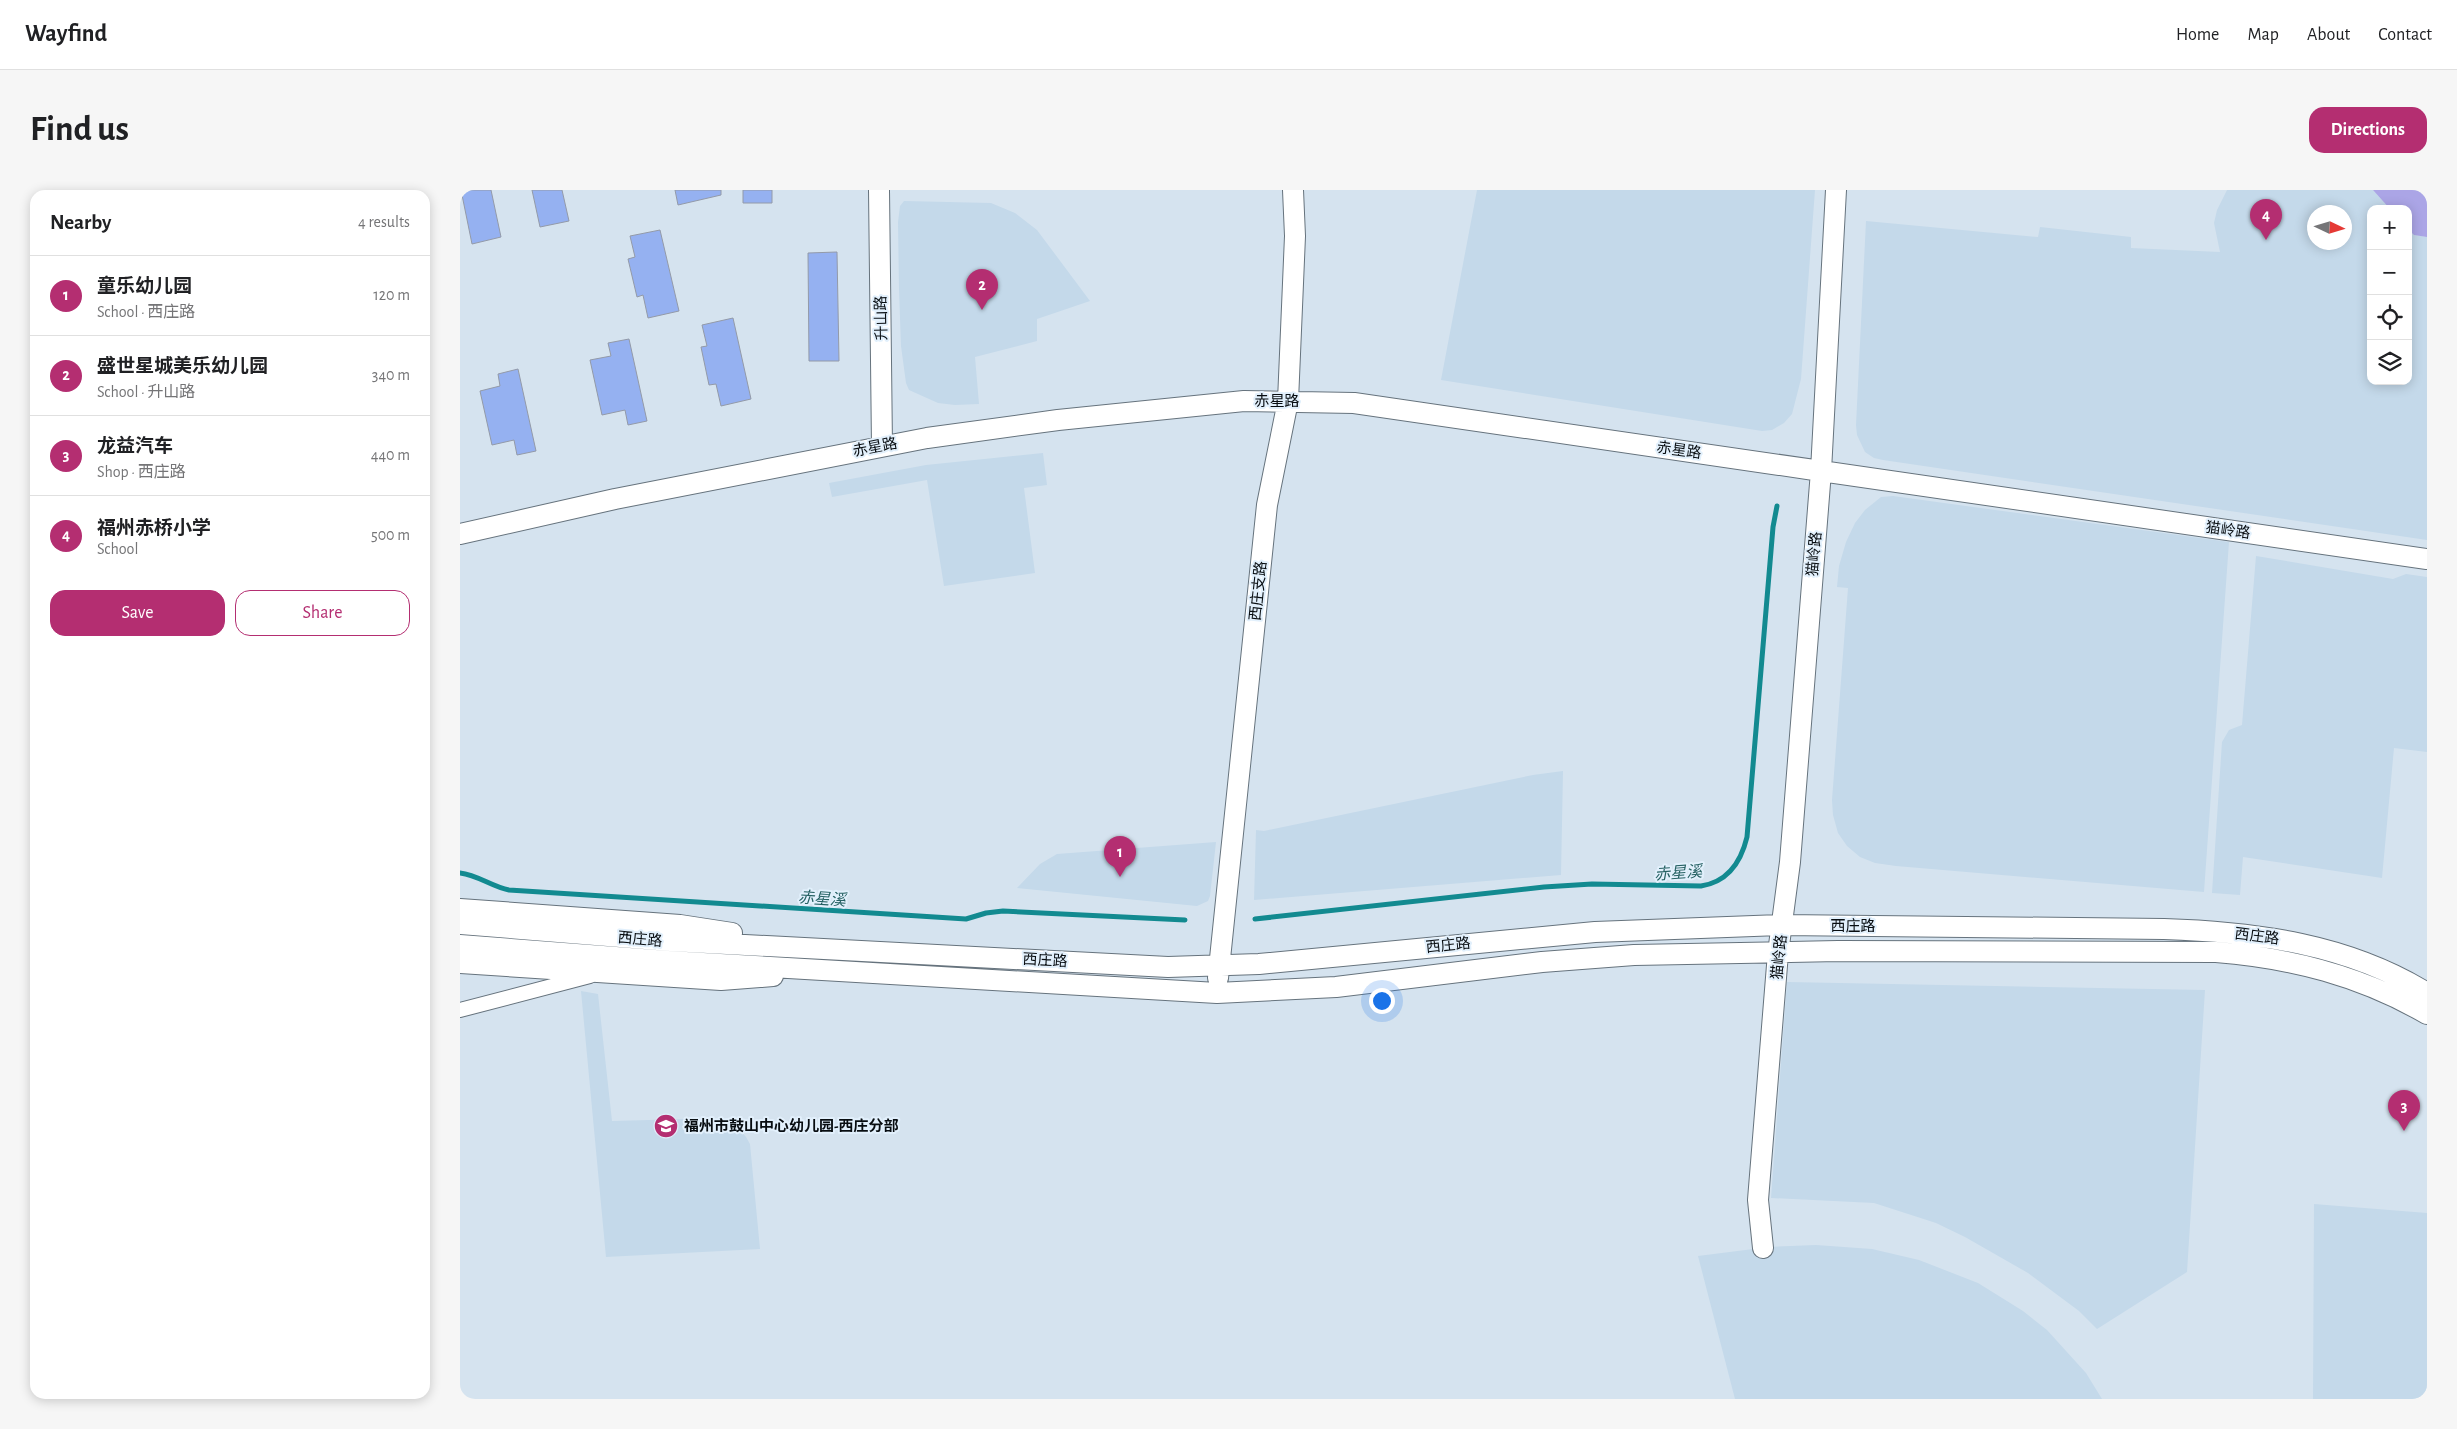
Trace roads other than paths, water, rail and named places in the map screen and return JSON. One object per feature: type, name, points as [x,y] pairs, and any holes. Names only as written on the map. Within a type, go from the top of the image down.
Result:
[{"type":"street","name":"升山路","points":[[879,190],[882,446]]},
{"type":"street","name":"西庄支路","points":[[1217,993],[1267,505],[1288,400],[1295,236],[1294,190]]},
{"type":"street","points":[[1820,471],[1836,190]]},
{"type":"street","name":"赤星路","points":[[460,534],[615,499],[882,446],[1058,420],[1188,405],[1244,401],[1288,400],[1354,403],[1820,471]]},
{"type":"street","name":"猫岭路","points":[[1763,1248],[1758,1200],[1778,954],[1790,862],[1820,471],[2427,559]]},
{"type":"street","points":[[460,909],[680,925],[819,948]]},
{"type":"street","name":"西庄路","points":[[460,924],[670,941],[1168,967],[1219,966],[1553,934],[1782,925],[2164,929],[2235,933],[2298,942],[2386,971],[2427,993]]},
{"type":"street","name":"西庄路","points":[[460,945],[668,961],[1217,993],[1336,987],[1613,956],[1778,954],[1838,951],[2178,950],[2238,953],[2276,958],[2342,974],[2387,993],[2427,1014]]},
{"type":"street","points":[[460,963],[744,980],[820,970]]},
{"type":"street","points":[[460,1010],[603,973]]},
{"type":"waterway","name":"赤星溪","points":[[1255,919],[1544,887],[1592,884],[1701,886],[1710,884],[1725,875],[1737,862],[1747,837],[1773,527],[1777,506]]},
{"type":"waterway","name":"赤星溪","points":[[460,873],[509,890],[966,919],[986,913],[1003,911],[1185,920]]},
{"type":"place","name":"福州赤桥小学","points":[[2266,240]]},
{"type":"place","name":"盛世星城美乐幼儿园","points":[[982,310]]},
{"type":"place","name":"童乐幼儿园","points":[[1120,877]]},
{"type":"place","name":"福州市鼓山中心幼儿园-西庄分部","points":[[666,1126]]},
{"type":"place","name":"龙益汽车","points":[[2404,1131]]}]
